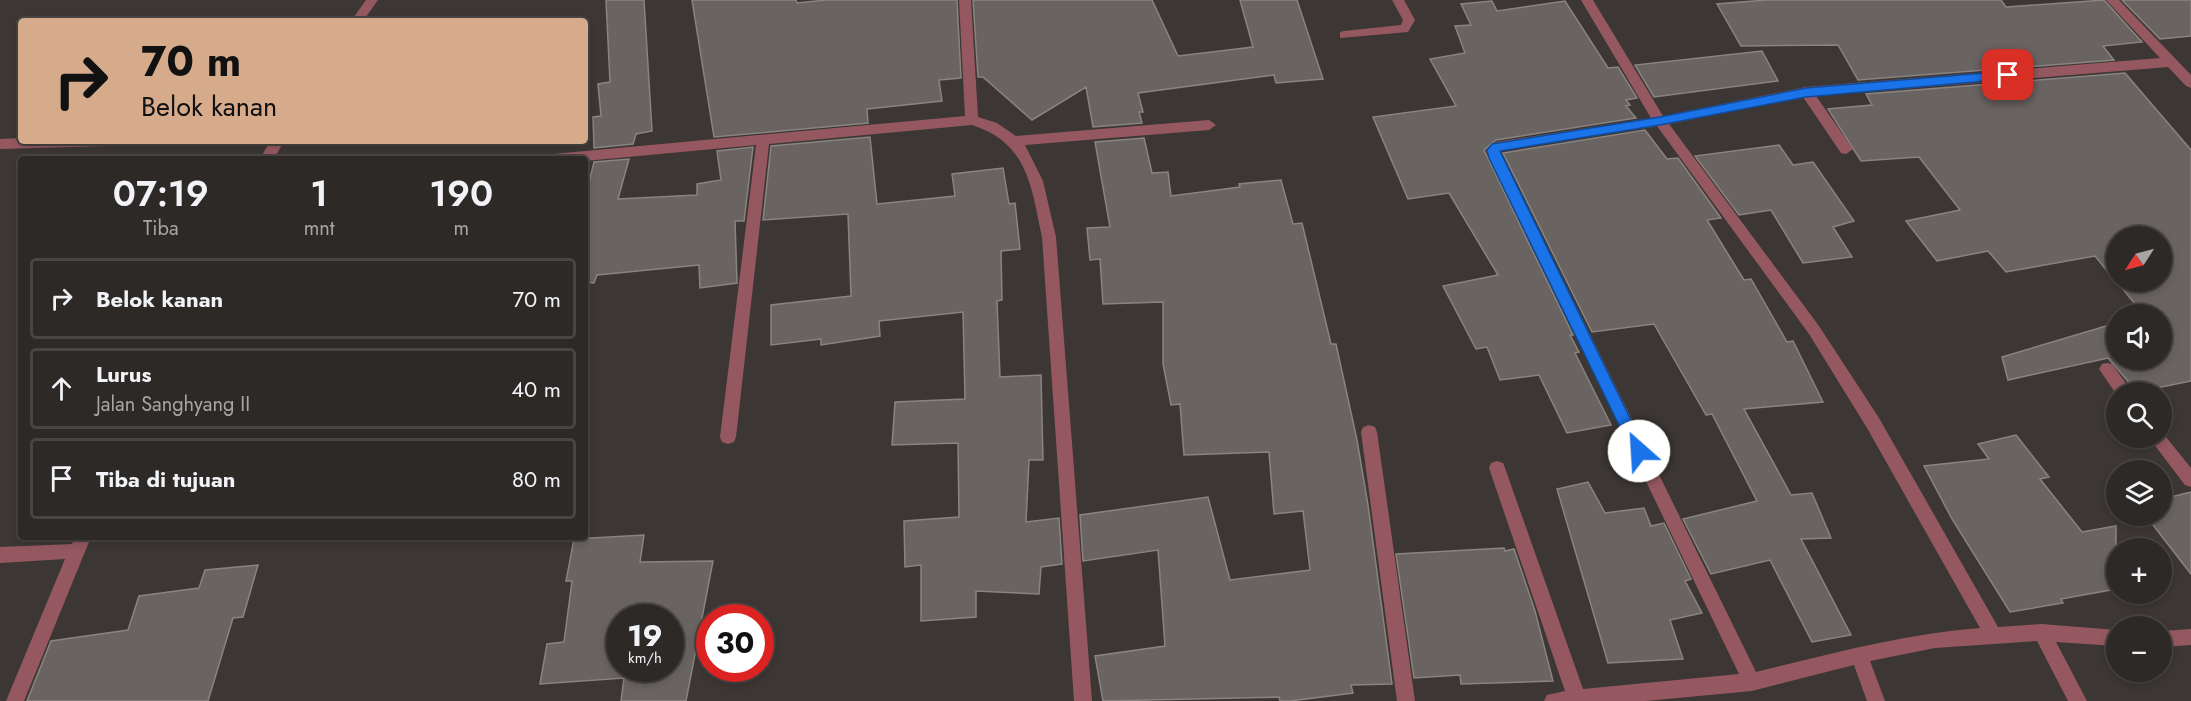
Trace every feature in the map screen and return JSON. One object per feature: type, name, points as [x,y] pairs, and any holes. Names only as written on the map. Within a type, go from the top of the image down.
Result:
[{"type":"street","points":[[359,18],[372,0]]},
{"type":"street","points":[[965,0],[972,120]]},
{"type":"street","points":[[1344,34],[1404,29],[1409,20],[1398,0]]},
{"type":"street","points":[[1587,0],[1660,121],[1814,330],[1873,423],[1994,637]]},
{"type":"street","points":[[2112,0],[2171,62],[2186,72],[2191,83]]},
{"type":"street","points":[[1752,682],[1493,150],[1496,147],[1660,121],[1806,93],[2171,62]]},
{"type":"street","points":[[1806,93],[1846,149]]},
{"type":"street","points":[[584,156],[972,120],[991,124],[1016,141],[1032,165],[1050,237],[1083,701]]},
{"type":"street","points":[[1016,141],[1209,125]]},
{"type":"street","points":[[728,437],[763,138]]},
{"type":"street","points":[[0,144],[18,143]]},
{"type":"street","points":[[1369,432],[1406,701]]},
{"type":"street","points":[[2167,448],[2191,480]]},
{"type":"street","points":[[1497,468],[1577,699]]},
{"type":"street","points":[[0,555],[80,544]]},
{"type":"street","points":[[15,701],[80,544]]},
{"type":"street","points":[[2042,632],[2078,701]]},
{"type":"street","points":[[1553,701],[1752,682],[1859,655],[1935,640],[2042,632],[2106,637]]},
{"type":"street","points":[[2172,638],[2191,637]]},
{"type":"street","points":[[1859,655],[1876,701]]},
{"type":"building","points":[[606,0],[644,0],[652,131],[636,134],[633,144],[594,148],[593,117],[601,116],[598,84],[610,82]]},
{"type":"building","points":[[692,0],[796,0],[797,3],[826,0],[957,0],[961,78],[939,80],[942,101],[867,109],[868,123],[714,137]]},
{"type":"building","points":[[973,0],[1152,0],[1178,56],[1253,47],[1240,0],[1297,0],[1323,79],[1276,83],[1274,75],[1138,93],[1143,112],[1139,112],[1142,123],[1093,127],[1086,87],[1032,120],[983,77],[978,77]]},
{"type":"building","points":[[1766,0],[2001,0],[2006,7],[2104,0],[2142,42],[2103,46],[2114,60],[1858,80],[1838,45],[1741,46],[1717,4]]},
{"type":"building","points":[[2122,0],[2191,0],[2191,36],[2160,39]]},
{"type":"building","points":[[1492,1],[1497,11],[1565,1],[1608,68],[1618,67],[1637,98],[1626,100],[1630,105],[1626,106],[1636,118],[1496,140],[1484,150],[1573,335],[1570,335],[1579,352],[1575,353],[1611,425],[1567,433],[1539,375],[1500,380],[1487,347],[1476,349],[1443,286],[1498,275],[1449,193],[1408,199],[1373,117],[1456,106],[1430,59],[1465,53],[1455,26],[1471,25],[1461,4]]},
{"type":"building","points":[[1762,51],[1778,81],[1654,97],[1635,65]]},
{"type":"building","points":[[2125,73],[2191,150],[2191,381],[2172,385],[2172,382],[2128,382],[2118,370],[2172,370],[2172,304],[2135,304],[2125,292],[2172,292],[2172,226],[2106,226],[2106,270],[2095,256],[2006,272],[1988,251],[1937,261],[1906,221],[1960,210],[1919,157],[1861,161],[1828,109],[1872,105],[1866,94]]},
{"type":"building","points":[[1645,130],[1667,159],[1678,158],[1721,218],[1707,220],[1744,280],[1751,279],[1787,342],[1793,341],[1823,402],[1744,409],[1791,495],[1812,493],[1831,538],[1801,539],[1851,635],[1812,642],[1770,560],[1711,574],[1683,519],[1757,501],[1712,414],[1706,415],[1654,324],[1592,332],[1503,153]]},
{"type":"building","points":[[870,137],[877,204],[955,196],[952,174],[1003,168],[1009,204],[1015,203],[1020,249],[1001,251],[1002,300],[997,301],[1000,377],[1041,375],[1043,460],[1029,460],[1026,522],[1059,518],[1062,564],[1041,567],[1039,594],[976,591],[976,617],[921,621],[921,565],[905,567],[904,521],[959,517],[958,443],[892,445],[895,402],[965,399],[963,312],[879,321],[880,336],[821,345],[821,339],[771,345],[771,305],[851,296],[848,214],[763,220],[771,146]]},
{"type":"building","points":[[1144,138],[1152,173],[1168,172],[1171,196],[1240,187],[1239,184],[1281,180],[1293,224],[1302,223],[1331,344],[1336,344],[1357,440],[1392,684],[1351,685],[1353,693],[1290,701],[1280,701],[1279,697],[1103,701],[1095,656],[1165,646],[1158,550],[1083,561],[1080,515],[1208,497],[1230,580],[1310,570],[1303,511],[1274,514],[1269,452],[1184,455],[1180,404],[1171,405],[1163,364],[1163,302],[1103,304],[1100,259],[1090,260],[1087,228],[1110,227],[1095,142]]},
{"type":"building","points":[[1779,145],[1793,165],[1813,162],[1854,221],[1833,227],[1852,257],[1803,263],[1771,210],[1739,215],[1695,156]]},
{"type":"building","points":[[753,147],[744,221],[735,221],[737,283],[700,288],[699,265],[597,275],[594,283],[588,282],[588,187],[594,162],[629,159],[618,199],[697,195],[697,184],[721,180],[717,151]]},
{"type":"building","points":[[2106,326],[2106,358],[2008,380],[2002,357]]},
{"type":"building","points":[[2016,435],[2049,477],[2040,479],[2082,532],[2116,526],[2116,538],[2106,538],[2106,591],[2061,599],[2063,603],[2010,612],[1952,519],[1924,466],[1989,459],[1978,444]]},
{"type":"building","points":[[1588,482],[1605,513],[1644,508],[1651,526],[1664,523],[1691,579],[1685,581],[1702,613],[1670,620],[1683,659],[1608,663],[1557,489]]},
{"type":"building","points":[[2191,492],[2191,574],[2172,550],[2172,538],[2163,538],[2154,526],[2172,526],[2172,497]]},
{"type":"building","points":[[644,535],[640,562],[713,561],[705,604],[696,604],[696,649],[686,701],[621,701],[623,682],[684,682],[684,604],[606,604],[606,679],[540,684],[547,644],[564,642],[572,581],[566,581],[574,540]]},
{"type":"building","points":[[1504,548],[1505,551],[1514,549],[1535,611],[1553,681],[1461,684],[1460,675],[1414,678],[1396,554]]},
{"type":"building","points":[[258,565],[243,617],[233,618],[208,701],[27,701],[51,641],[128,630],[139,596],[199,588],[205,570]]},
{"type":"route","points":[[1639,451],[1493,150],[1496,147],[1660,121],[1806,93],[2008,75]]}]
